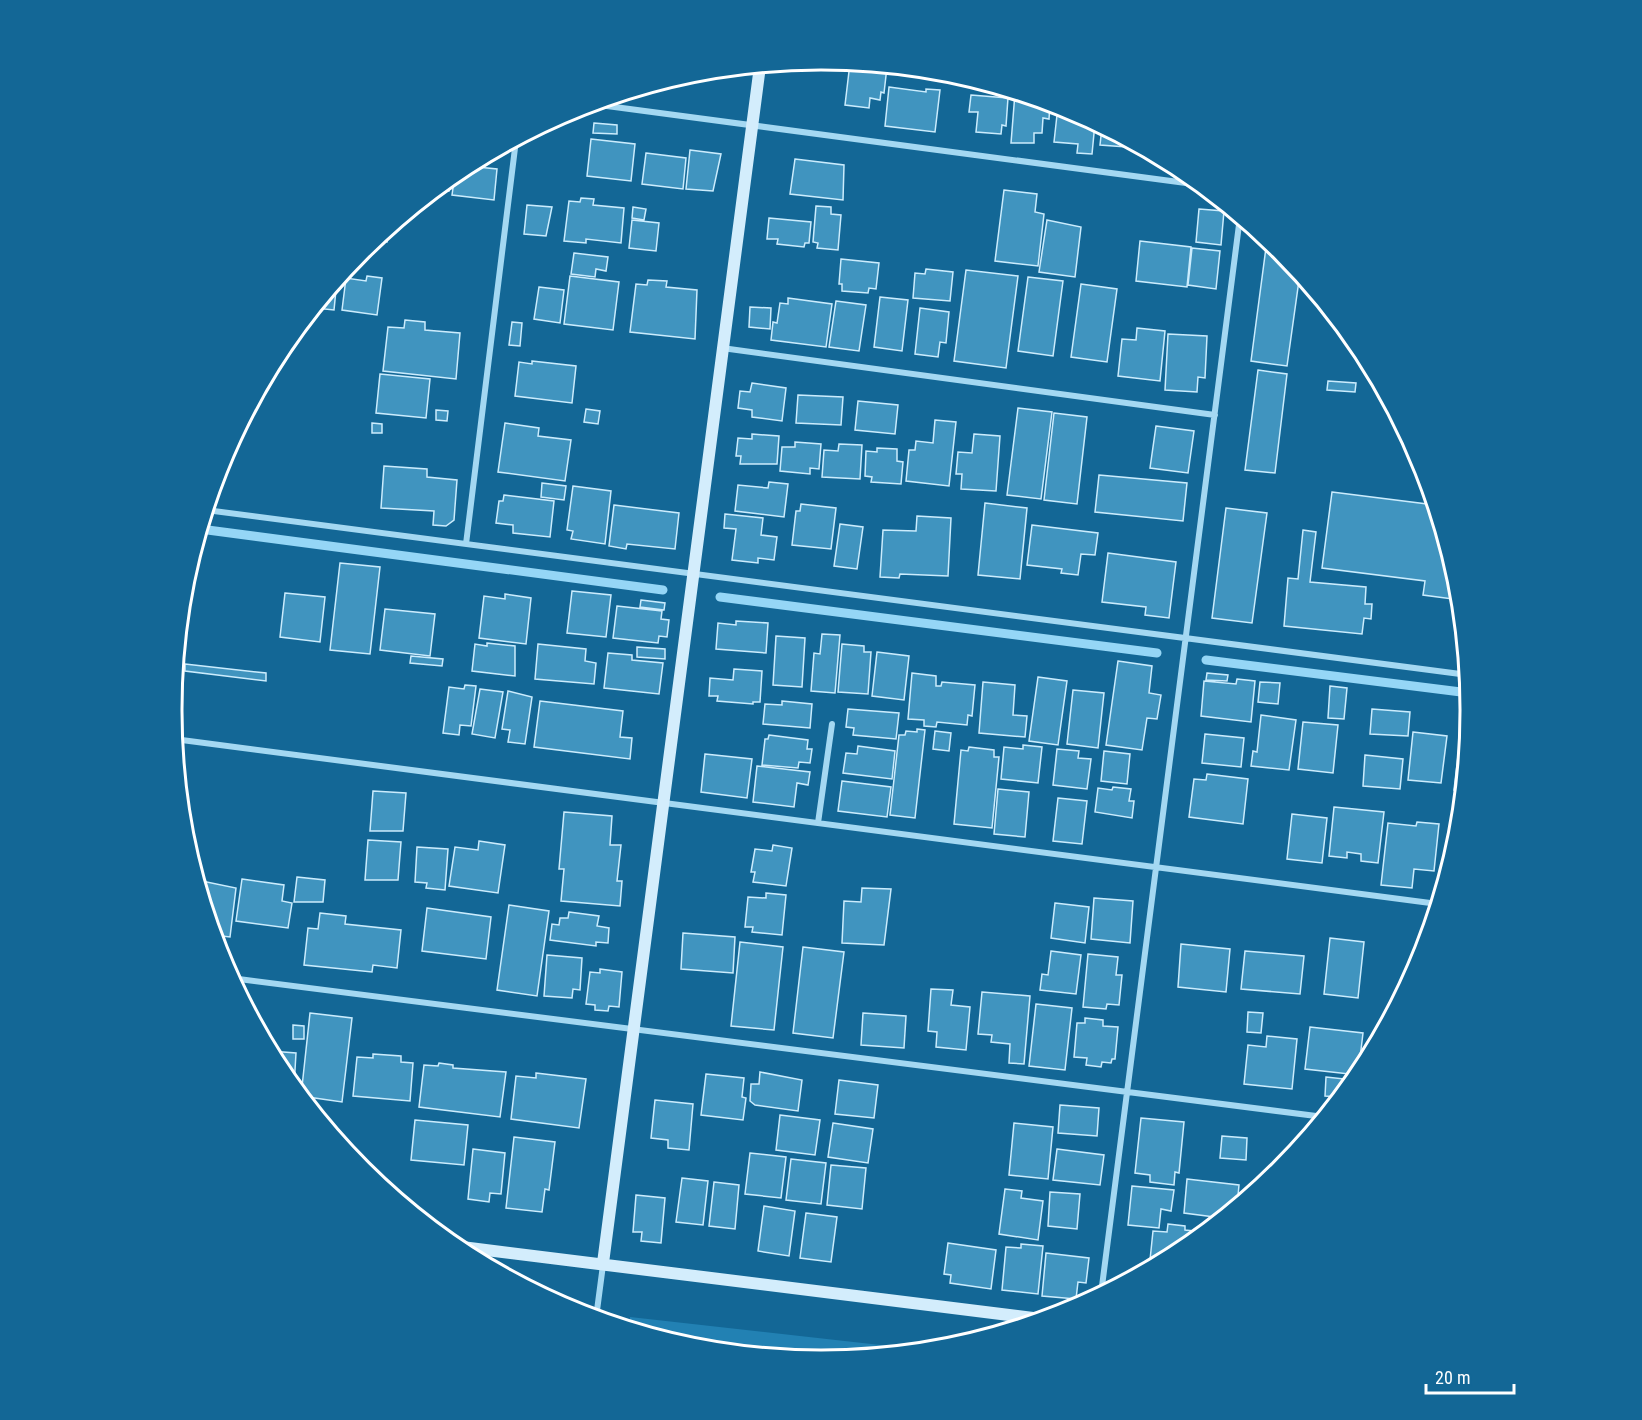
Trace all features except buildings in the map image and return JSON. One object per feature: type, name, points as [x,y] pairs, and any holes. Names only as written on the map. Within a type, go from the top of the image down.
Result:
[{"type":"street","points":[[597,1309],[759,74]]},
{"type":"street","points":[[609,106],[1182,182]]},
{"type":"street","points":[[466,544],[515,148]]},
{"type":"street","points":[[1102,1285],[1239,226]]},
{"type":"street","points":[[722,348],[1215,415]]},
{"type":"street","points":[[213,511],[1459,674]]},
{"type":"street","points":[[818,823],[832,724]]},
{"type":"street","points":[[183,740],[1431,903]]},
{"type":"street","points":[[241,979],[1315,1116]]},
{"type":"street","points":[[476,1249],[1024,1317]]},
{"type":"shaded area","points":[[630,1317],[887,1346],[821,1350],[738,1344],[696,1337],[630,1320]]},
{"type":"waterway","points":[[207,530],[663,590]]},
{"type":"waterway","points":[[720,597],[1157,653]]},
{"type":"waterway","points":[[1206,660],[1460,692]]}]
